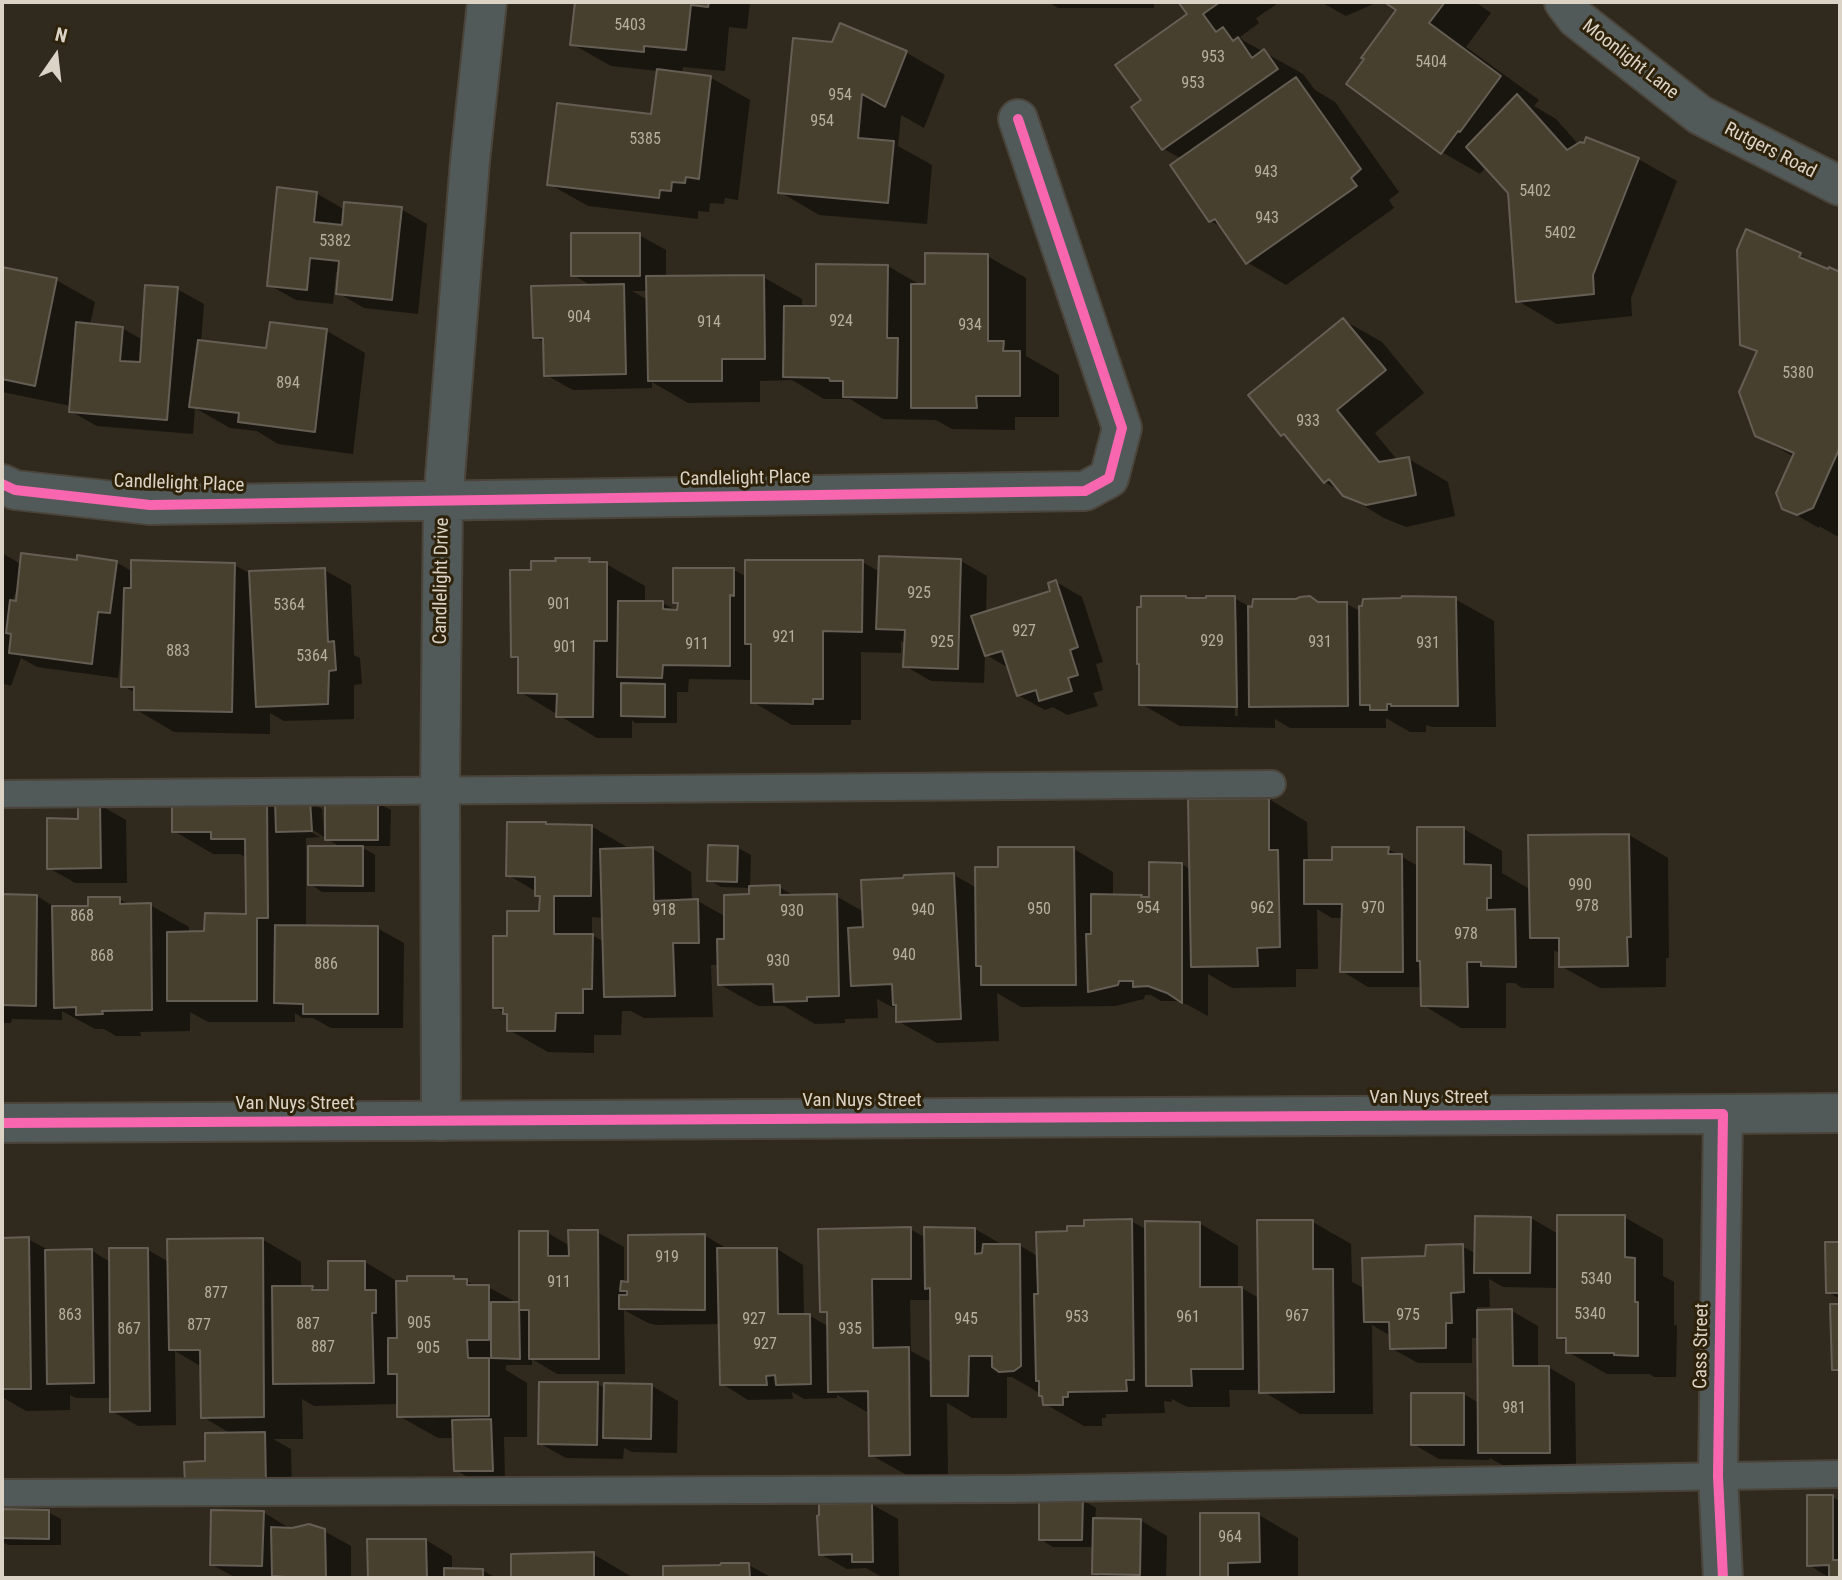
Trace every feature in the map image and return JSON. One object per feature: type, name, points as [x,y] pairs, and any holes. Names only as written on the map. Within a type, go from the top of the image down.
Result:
[{"type":"street","name":"Candlelight Drive","points":[[441,1121],[443,502],[470,161],[486,2]]},
{"type":"street","name":"Moonlight Lane","points":[[1564,2],[1576,18],[1700,115]]},
{"type":"street","name":"Rutgers Road","points":[[1700,115],[1840,186]]},
{"type":"street","name":"Candlelight Place","points":[[2,484],[15,490],[150,505],[1085,491],[1109,478],[1122,428],[1018,118]]},
{"type":"street","name":"Van Nuys Street","points":[[2,1123],[1840,1113]]},
{"type":"street","name":"Cass Street","points":[[1723,1114],[1718,1476],[1723,1578]]},
{"type":"lane","points":[[2,794],[1272,784]]},
{"type":"lane","points":[[2,1493],[999,1489],[1840,1474]]},
{"type":"building","points":[[575,2],[709,2],[708,7],[691,5],[686,50],[644,46],[644,52],[570,45]]},
{"type":"building","points":[[1178,2],[1220,2],[1203,14],[1216,32],[1223,27],[1233,41],[1238,37],[1252,58],[1264,49],[1278,69],[1162,150],[1131,107],[1141,100],[1115,65],[1187,14]]},
{"type":"building","points":[[1384,2],[1445,2],[1429,23],[1501,76],[1441,154],[1346,84],[1364,59],[1361,58],[1396,10]]},
{"type":"building","points":[[840,23],[907,51],[885,107],[862,94],[858,138],[894,141],[888,203],[778,193],[793,38],[832,42]]},
{"type":"building","points":[[657,69],[711,76],[699,179],[686,177],[685,183],[672,182],[671,191],[660,190],[659,198],[547,185],[557,103],[651,114]]},
{"type":"building","points":[[1296,77],[1361,169],[1351,178],[1357,186],[1246,264],[1215,219],[1209,222],[1170,165]]},
{"type":"building","points":[[1517,94],[1567,150],[1580,142],[1584,143],[1586,137],[1639,158],[1593,275],[1594,294],[1516,302],[1508,193],[1466,147]]},
{"type":"building","points":[[277,187],[317,192],[314,222],[342,225],[344,202],[402,207],[392,300],[336,294],[339,261],[310,258],[307,290],[267,286]]},
{"type":"building","points":[[1746,229],[1801,253],[1799,257],[1840,272],[1840,447],[1813,508],[1797,515],[1782,509],[1776,493],[1794,453],[1755,436],[1739,392],[1757,351],[1740,345],[1737,250]]},
{"type":"building","points":[[571,233],[640,233],[640,276],[571,276]]},
{"type":"building","points":[[925,253],[988,254],[988,341],[1004,341],[1003,351],[1020,351],[1020,396],[976,396],[977,408],[911,408],[911,284],[925,284]]},
{"type":"building","points":[[816,264],[888,265],[887,338],[898,338],[897,398],[843,397],[843,381],[783,377],[784,306],[816,306]]},
{"type":"building","points":[[2,267],[57,278],[35,386],[2,379]]},
{"type":"building","points":[[764,275],[765,359],[722,359],[722,381],[648,381],[646,276]]},
{"type":"building","points":[[624,284],[626,374],[544,376],[543,338],[533,338],[531,286]]},
{"type":"building","points":[[145,285],[178,287],[167,420],[69,412],[76,322],[123,327],[120,361],[140,362]]},
{"type":"building","points":[[1343,318],[1386,370],[1337,410],[1379,462],[1409,457],[1416,495],[1366,505],[1343,496],[1329,479],[1324,483],[1248,395]]},
{"type":"building","points":[[270,322],[327,329],[315,432],[238,422],[239,413],[189,407],[198,340],[266,348]]},
{"type":"building","points":[[21,553],[77,560],[77,555],[117,561],[110,613],[98,612],[92,664],[9,653],[11,634],[6,633],[10,600],[16,601]]},
{"type":"building","points":[[879,556],[961,559],[958,669],[903,667],[905,630],[876,629]]},
{"type":"building","points":[[555,558],[590,558],[589,562],[607,562],[607,641],[594,641],[593,717],[556,717],[557,694],[518,693],[518,657],[511,657],[510,570],[531,570],[531,561],[556,561]]},
{"type":"building","points":[[131,560],[235,563],[232,712],[134,710],[134,687],[121,687],[124,588],[131,588]]},
{"type":"building","points":[[745,560],[863,560],[862,632],[823,631],[823,699],[813,699],[813,704],[751,703],[751,644],[745,644]]},
{"type":"building","points":[[325,568],[328,642],[334,641],[336,670],[329,671],[328,704],[256,707],[249,571]]},
{"type":"building","points":[[673,568],[734,568],[734,596],[730,595],[730,666],[663,665],[662,678],[617,677],[618,601],[663,601],[663,609],[677,610],[678,603],[673,603]]},
{"type":"building","points":[[1056,580],[1078,647],[1070,650],[1078,675],[1068,678],[1072,691],[1039,701],[1036,690],[1017,696],[1002,651],[985,656],[971,616],[1050,591],[1048,583]]},
{"type":"building","points":[[1141,596],[1235,596],[1237,707],[1139,705],[1137,607],[1141,607]]},
{"type":"building","points":[[1310,596],[1318,602],[1347,602],[1348,706],[1249,707],[1248,606],[1252,607],[1253,599],[1296,599]]},
{"type":"building","points":[[1402,596],[1456,597],[1458,706],[1387,704],[1387,710],[1370,710],[1370,705],[1360,705],[1359,606],[1362,606],[1363,599]]},
{"type":"building","points":[[621,683],[665,684],[665,717],[621,716]]},
{"type":"building","points":[[1269,798],[1269,850],[1278,850],[1280,947],[1257,948],[1258,966],[1191,967],[1188,799]]},
{"type":"building","points":[[310,800],[312,831],[276,832],[275,801]]},
{"type":"building","points":[[172,801],[267,801],[268,918],[257,918],[257,1001],[167,1001],[167,932],[204,931],[205,913],[246,914],[245,839],[211,839],[211,832],[172,832]]},
{"type":"building","points":[[325,801],[378,801],[378,840],[325,840]]},
{"type":"building","points":[[78,803],[100,803],[101,868],[47,869],[47,818],[78,819]]},
{"type":"building","points":[[507,822],[592,825],[591,896],[554,896],[554,934],[593,934],[592,989],[583,989],[583,1013],[556,1013],[555,1031],[507,1031],[507,1014],[503,1014],[503,1008],[493,1008],[493,936],[507,936],[507,911],[539,911],[540,896],[535,896],[535,877],[506,876]]},
{"type":"building","points":[[1417,827],[1464,827],[1464,864],[1491,865],[1491,898],[1487,898],[1487,910],[1515,909],[1516,967],[1481,966],[1481,962],[1467,962],[1468,1007],[1421,1006],[1420,961],[1417,961]]},
{"type":"building","points":[[1629,834],[1631,937],[1627,937],[1628,966],[1559,967],[1559,938],[1530,938],[1528,835]]},
{"type":"building","points":[[708,845],[738,846],[737,882],[707,881]]},
{"type":"building","points":[[308,846],[363,846],[363,886],[308,885]]},
{"type":"building","points":[[653,847],[654,901],[698,899],[699,943],[673,943],[675,996],[604,997],[600,849]]},
{"type":"building","points":[[998,847],[1074,847],[1076,985],[981,985],[981,966],[976,966],[975,867],[998,867]]},
{"type":"building","points":[[1332,847],[1389,847],[1388,854],[1402,854],[1403,972],[1340,972],[1342,904],[1304,904],[1304,860],[1332,860]]},
{"type":"building","points":[[1149,862],[1182,863],[1182,1003],[1167,993],[1148,986],[1133,987],[1133,981],[1119,981],[1118,985],[1088,992],[1086,934],[1091,934],[1091,894],[1149,897]]},
{"type":"building","points":[[954,873],[961,1019],[896,1022],[892,984],[851,986],[848,928],[863,927],[861,880]]},
{"type":"building","points":[[780,885],[780,895],[837,894],[839,996],[774,1002],[773,984],[718,985],[717,939],[724,939],[724,895],[749,894],[749,886]]},
{"type":"building","points":[[2,894],[37,895],[36,1006],[2,1005]]},
{"type":"building","points":[[88,897],[120,897],[120,904],[151,903],[152,1010],[102,1011],[103,1014],[76,1015],[76,1007],[54,1008],[52,906],[88,906]]},
{"type":"building","points":[[275,925],[378,926],[378,1014],[303,1014],[303,1004],[274,1003]]},
{"type":"building","points":[[1557,1215],[1625,1215],[1625,1257],[1635,1258],[1638,1356],[1566,1353],[1566,1338],[1557,1338]]},
{"type":"building","points":[[1475,1216],[1531,1217],[1530,1273],[1474,1273]]},
{"type":"building","points":[[1132,1219],[1134,1380],[1126,1380],[1127,1391],[1068,1392],[1068,1397],[1063,1397],[1063,1405],[1043,1405],[1042,1396],[1039,1396],[1039,1381],[1036,1381],[1036,1232],[1067,1231],[1067,1226],[1084,1226],[1084,1220]]},
{"type":"building","points":[[1257,1220],[1313,1220],[1313,1269],[1333,1269],[1334,1392],[1259,1393]]},
{"type":"building","points":[[1145,1221],[1200,1222],[1200,1287],[1242,1287],[1243,1369],[1191,1369],[1192,1386],[1146,1386]]},
{"type":"building","points":[[911,1227],[911,1279],[872,1279],[873,1348],[909,1347],[910,1455],[869,1456],[868,1391],[828,1392],[827,1312],[820,1312],[818,1229]]},
{"type":"building","points":[[924,1227],[975,1228],[975,1254],[982,1253],[983,1244],[1020,1244],[1021,1366],[1014,1371],[999,1372],[992,1367],[992,1356],[969,1356],[968,1396],[931,1396],[930,1288],[925,1289]]},
{"type":"building","points":[[568,1230],[598,1230],[599,1359],[529,1359],[529,1310],[519,1310],[519,1231],[548,1231],[548,1256],[569,1256]]},
{"type":"building","points":[[705,1234],[705,1310],[619,1309],[619,1295],[627,1295],[627,1291],[620,1291],[621,1281],[628,1282],[628,1235]]},
{"type":"building","points":[[29,1237],[31,1389],[2,1389],[2,1238]]},
{"type":"building","points":[[263,1238],[264,1417],[201,1418],[200,1350],[169,1350],[167,1239]]},
{"type":"building","points":[[1825,1242],[1840,1242],[1840,1293],[1826,1293]]},
{"type":"building","points":[[1463,1244],[1464,1292],[1451,1293],[1452,1323],[1446,1323],[1446,1348],[1390,1349],[1389,1322],[1364,1322],[1362,1258],[1425,1256],[1426,1245]]},
{"type":"building","points":[[109,1248],[148,1248],[150,1411],[110,1412]]},
{"type":"building","points":[[717,1248],[777,1248],[778,1314],[810,1314],[811,1384],[776,1385],[775,1375],[766,1376],[767,1385],[720,1385]]},
{"type":"building","points":[[92,1249],[94,1383],[47,1384],[45,1250]]},
{"type":"building","points":[[328,1261],[365,1261],[365,1290],[376,1290],[376,1313],[372,1313],[374,1383],[273,1384],[272,1286],[313,1286],[312,1290],[328,1290]]},
{"type":"building","points":[[407,1276],[454,1276],[454,1279],[467,1279],[467,1285],[489,1285],[489,1340],[467,1340],[468,1358],[489,1358],[489,1416],[397,1417],[397,1374],[388,1374],[388,1338],[397,1338],[396,1281],[407,1281]]},
{"type":"building","points":[[491,1302],[519,1302],[520,1359],[491,1358]]},
{"type":"building","points":[[1830,1304],[1840,1304],[1840,1370],[1832,1370]]},
{"type":"building","points":[[1512,1309],[1513,1366],[1549,1366],[1550,1453],[1478,1453],[1477,1310]]},
{"type":"building","points":[[539,1382],[598,1382],[597,1445],[538,1444]]},
{"type":"building","points":[[604,1383],[652,1384],[651,1439],[603,1438]]},
{"type":"building","points":[[1411,1393],[1464,1393],[1464,1445],[1411,1445]]},
{"type":"building","points":[[491,1419],[493,1471],[454,1471],[452,1420]]},
{"type":"building","points":[[265,1432],[266,1485],[185,1483],[184,1462],[205,1461],[205,1433]]},
{"type":"building","points":[[1807,1495],[1833,1495],[1833,1560],[1840,1560],[1840,1578],[1829,1578],[1829,1565],[1807,1566]]},
{"type":"building","points":[[1039,1498],[1083,1498],[1082,1540],[1039,1540]]},
{"type":"building","points":[[872,1502],[873,1562],[852,1562],[852,1554],[819,1555],[819,1504]]},
{"type":"building","points":[[2,1509],[49,1510],[49,1539],[2,1538]]},
{"type":"building","points":[[211,1510],[264,1511],[262,1566],[210,1565]]},
{"type":"building","points":[[1200,1513],[1259,1513],[1260,1562],[1228,1563],[1228,1578],[1200,1578]]},
{"type":"building","points":[[1093,1518],[1141,1519],[1140,1575],[1092,1574]]},
{"type":"building","points":[[309,1524],[325,1529],[326,1577],[272,1576],[271,1527],[292,1528]]},
{"type":"building","points":[[367,1539],[426,1539],[427,1578],[368,1578]]},
{"type":"building","points":[[594,1552],[594,1578],[511,1578],[511,1554]]},
{"type":"building","points":[[749,1563],[750,1578],[663,1578],[663,1566]]},
{"type":"building","points":[[444,1568],[483,1569],[483,1578],[444,1578]]},
{"type":"cycle path","points":[[2,484],[15,490],[150,505],[1085,491],[1109,478],[1122,428],[1018,119]]},
{"type":"cycle path","points":[[2,1123],[1723,1114],[1718,1476],[1723,1578]]}]
